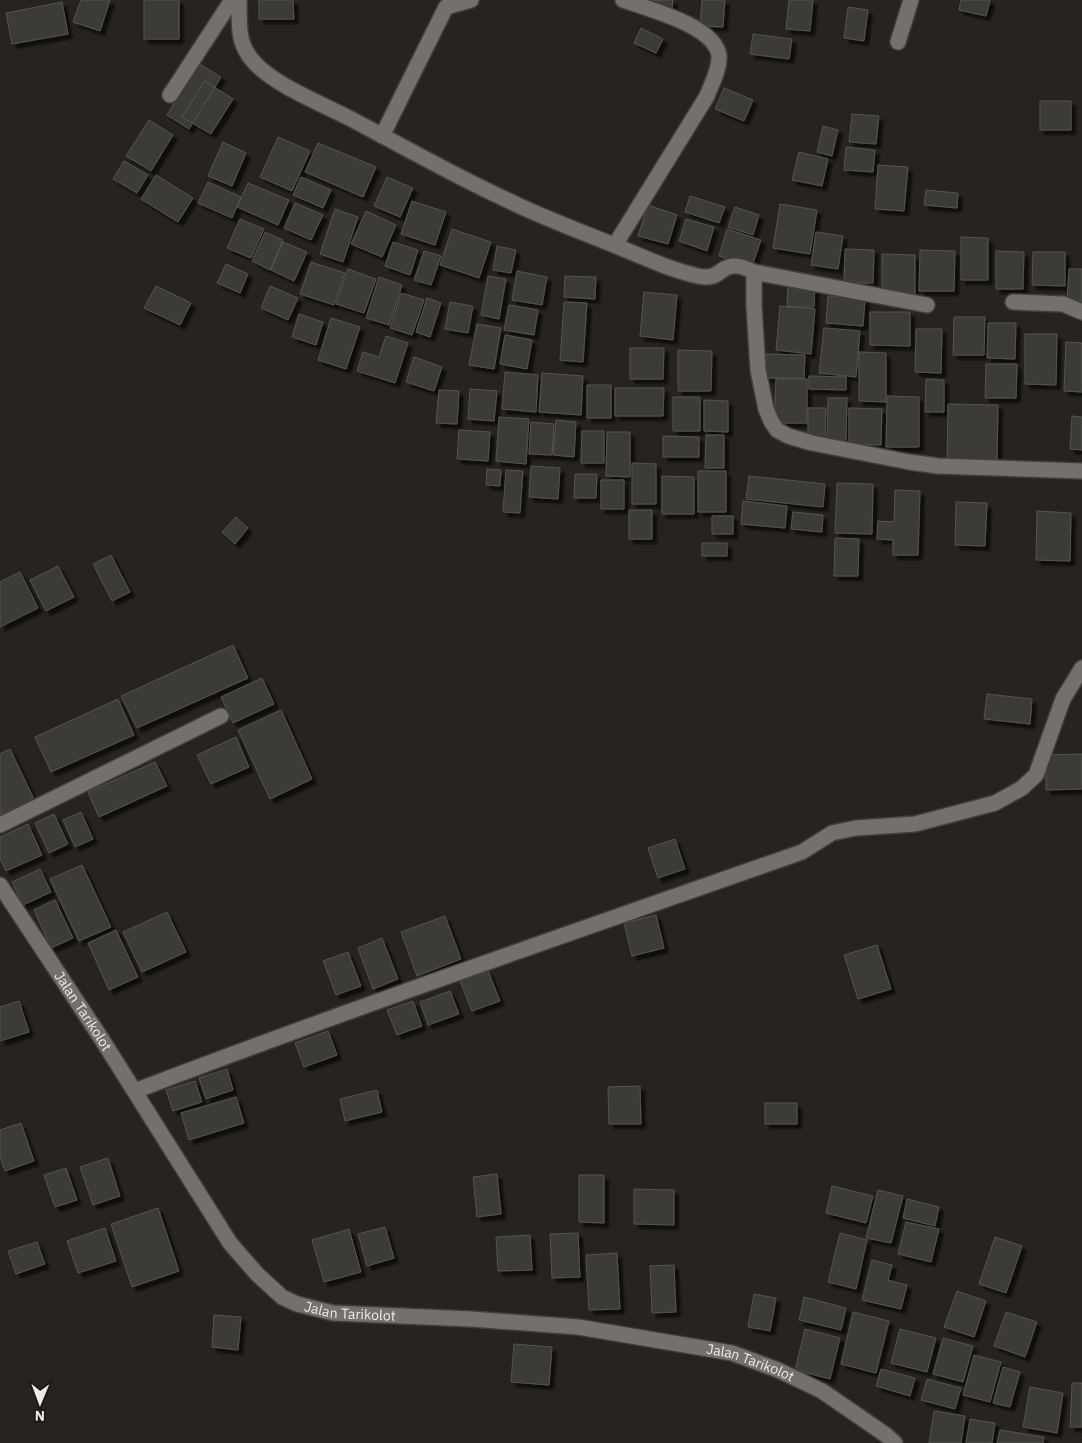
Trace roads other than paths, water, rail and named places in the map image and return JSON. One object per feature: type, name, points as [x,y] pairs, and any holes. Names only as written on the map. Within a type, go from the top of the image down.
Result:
[{"type":"street","points":[[170,95],[232,0]]},
{"type":"street","points":[[239,0],[240,36],[243,48],[254,62],[271,76],[410,152],[505,200],[649,260],[700,277],[712,277],[729,266],[735,265],[754,272],[927,305]]},
{"type":"street","points":[[382,136],[446,7],[471,0]]},
{"type":"street","points":[[615,245],[706,96],[715,75],[719,58],[717,48],[708,36],[683,21],[623,0]]},
{"type":"street","points":[[898,42],[911,0]]},
{"type":"street","points":[[754,272],[758,370],[766,410],[777,430],[788,436],[812,443],[938,466],[1082,471]]},
{"type":"street","points":[[1013,302],[1063,304],[1082,312]]},
{"type":"street","points":[[135,1091],[244,1049],[802,852],[832,832],[856,828],[915,824],[995,803],[1022,788],[1036,775],[1063,699],[1082,668]]},
{"type":"street","points":[[0,825],[221,716]]},
{"type":"street","name":"Jalan Tarikolot","points":[[0,885],[135,1091],[230,1243],[257,1274],[282,1296],[297,1304],[333,1313],[471,1319],[578,1327],[732,1353],[778,1370],[822,1390],[895,1443]]}]
